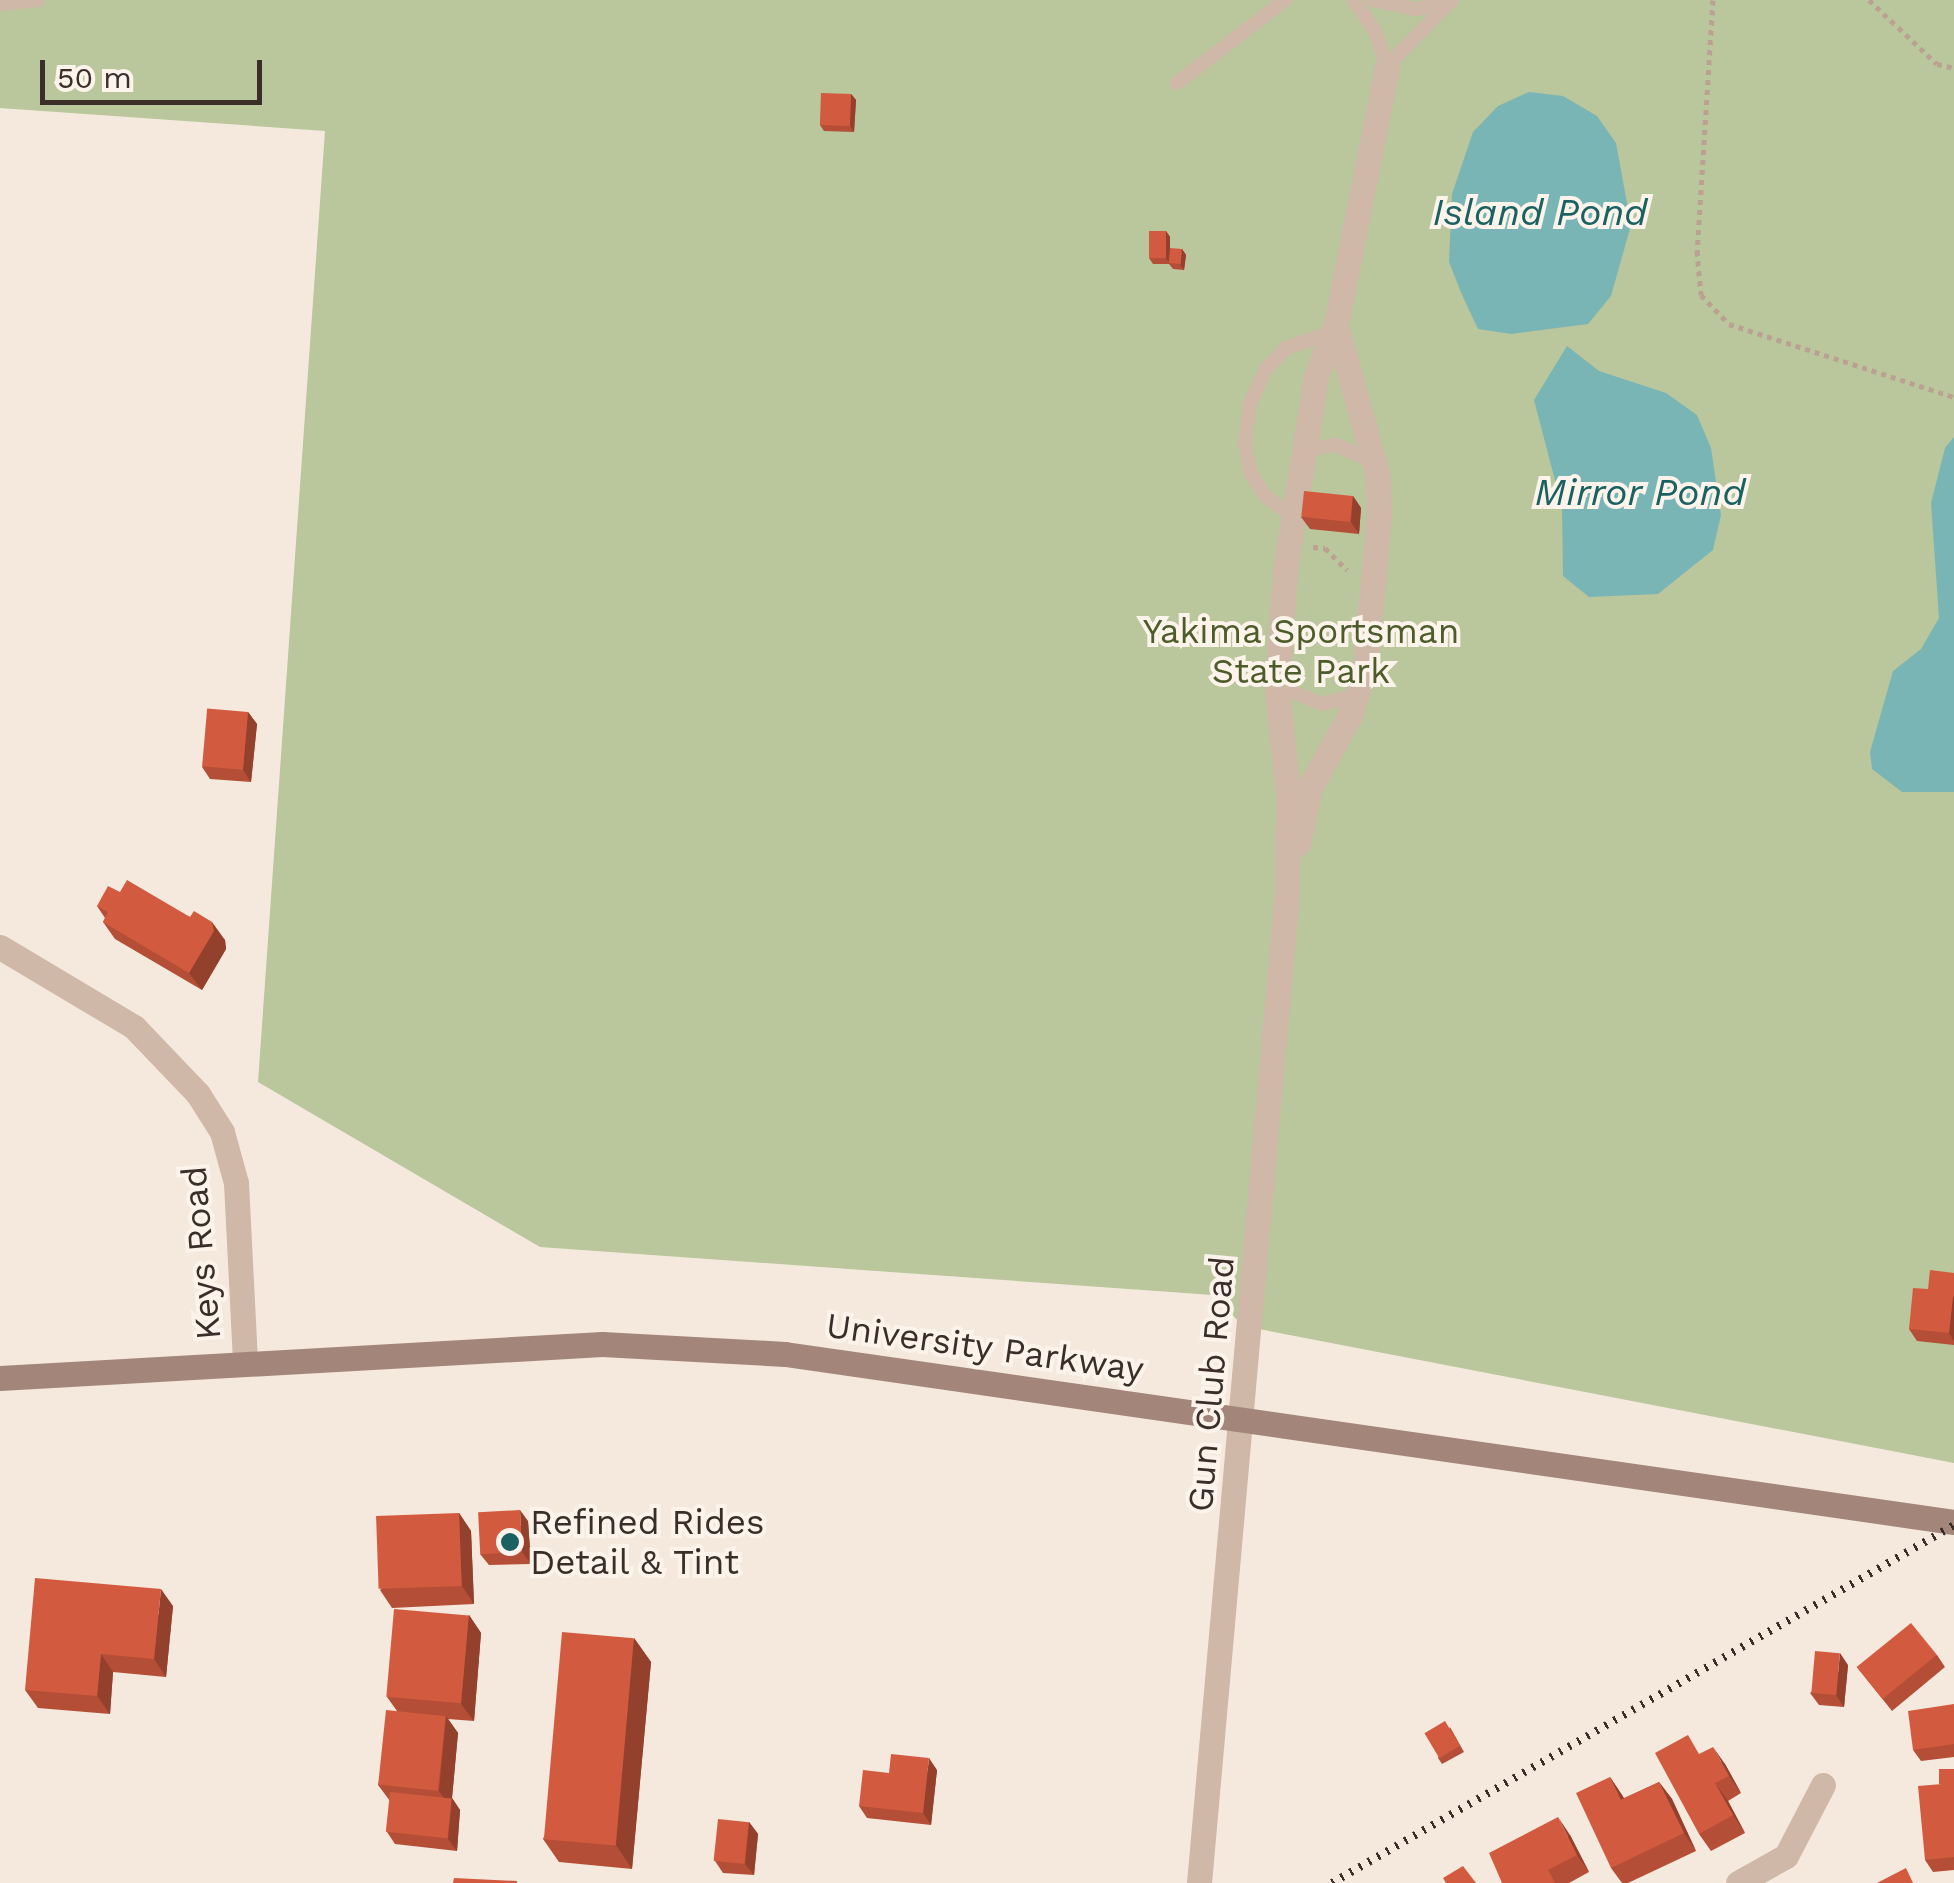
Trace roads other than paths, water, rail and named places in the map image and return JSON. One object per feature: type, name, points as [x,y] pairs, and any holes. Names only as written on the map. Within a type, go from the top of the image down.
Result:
[{"type":"main road","name":"University Parkway","points":[[0,1378],[602,1344],[785,1354],[1954,1522]]},
{"type":"street","name":"Gun Club Road","points":[[1200,1883],[1244,1419],[1287,890],[1288,795],[1277,686],[1290,545],[1316,376],[1335,328],[1387,66]]},
{"type":"street","name":"Gun Club Road","points":[[1287,890],[1310,788],[1356,695],[1380,514],[1374,463],[1335,328]]},
{"type":"street","name":"Keys Road","points":[[0,947],[134,1026],[198,1094],[222,1132],[236,1183],[245,1362]]},
{"type":"street","points":[[1738,1883],[1786,1856],[1823,1786]]},
{"type":"lane","points":[[0,4],[38,0]]},
{"type":"lane","points":[[1178,83],[1285,0]]},
{"type":"lane","points":[[1354,0],[1376,32],[1387,66],[1450,2]]},
{"type":"lane","points":[[1372,0],[1417,9],[1450,2]]},
{"type":"lane","points":[[1294,517],[1266,496],[1251,474],[1246,443],[1250,404],[1265,370],[1286,348],[1335,328]]},
{"type":"lane","points":[[1304,451],[1336,444],[1374,463]]},
{"type":"lane","points":[[1277,686],[1322,704],[1356,695]]},
{"type":"water","name":"Island Pond","points":[[1529,92],[1563,96],[1597,116],[1616,143],[1631,225],[1611,296],[1588,324],[1511,334],[1478,329],[1462,295],[1449,262],[1452,194],[1473,132],[1498,106]]},
{"type":"water","name":"Mirror Pond","points":[[1567,346],[1599,371],[1666,393],[1697,415],[1711,448],[1721,515],[1713,550],[1658,594],[1589,597],[1563,576],[1562,507],[1534,400]]},
{"type":"water","points":[[1954,437],[1954,792],[1902,792],[1872,769],[1870,752],[1893,671],[1921,649],[1939,618],[1931,503],[1945,448]]},
{"type":"railway","points":[[1332,1883],[1954,1525]]},
{"type":"place","name":"Refined Rides Detail & Tint","points":[[510,1542]]},
{"type":"park label","name":"Yakima Sportsman State Park","points":[[1301,651]]}]
